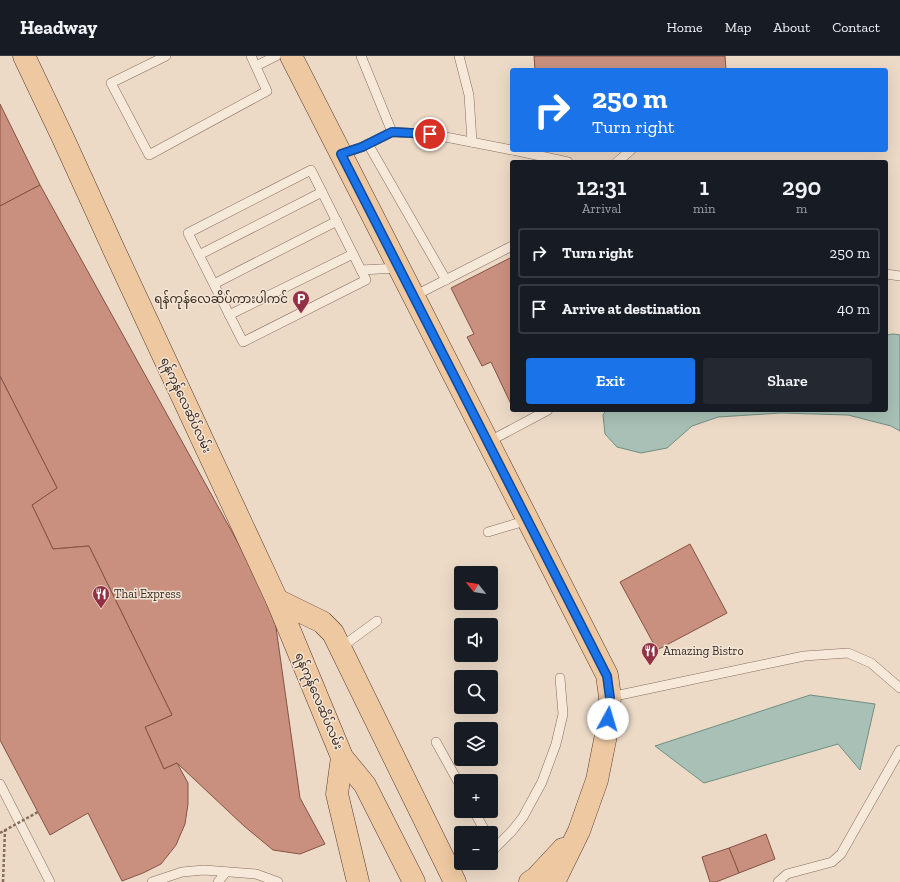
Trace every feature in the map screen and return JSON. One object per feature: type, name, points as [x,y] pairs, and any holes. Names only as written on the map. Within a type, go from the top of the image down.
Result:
[{"type":"main road","name":"ရန်ကုန်လေဆိပ်လမ်း","points":[[24,56],[64,138],[115,252],[277,600],[342,757],[365,785],[414,882]]},
{"type":"main road","points":[[291,56],[607,676],[610,698],[607,730],[597,780],[576,834],[554,882]]},
{"type":"main road","points":[[277,600],[322,622],[333,633],[452,871]]},
{"type":"main road","name":"ရန်ကုန်လေဆိပ်လမ်း","points":[[342,757],[337,794],[358,882]]},
{"type":"main road","points":[[530,882],[536,878],[576,834]]},
{"type":"lane","points":[[166,56],[111,83],[149,155],[267,91],[251,56]]},
{"type":"lane","points":[[256,66],[276,56]]},
{"type":"lane","points":[[361,56],[392,132]]},
{"type":"lane","points":[[459,56],[469,96],[472,142]]},
{"type":"lane","points":[[341,154],[368,144],[392,132],[430,134],[510,149]]},
{"type":"lane","points":[[368,144],[446,280]]},
{"type":"lane","points":[[522,152],[559,160]]},
{"type":"lane","points":[[619,160],[629,152]]},
{"type":"lane","points":[[311,170],[322,192],[366,280],[243,342],[188,233],[311,170]]},
{"type":"lane","points":[[199,255],[322,192]]},
{"type":"lane","points":[[214,284],[337,221]]},
{"type":"lane","points":[[414,296],[510,247]]},
{"type":"lane","points":[[229,316],[353,254]]},
{"type":"lane","points":[[361,270],[400,268]]},
{"type":"lane","points":[[888,274],[900,276]]},
{"type":"lane","points":[[488,442],[544,412]]},
{"type":"lane","points":[[488,532],[528,520]]},
{"type":"lane","points":[[340,648],[377,621]]},
{"type":"lane","points":[[610,698],[804,656],[848,653],[871,663],[900,688]]},
{"type":"lane","points":[[498,842],[512,831],[523,817],[542,782],[556,744],[563,714],[560,678]]},
{"type":"lane","points":[[436,742],[454,774]]},
{"type":"lane","points":[[778,882],[787,874],[832,862],[841,854],[900,750]]},
{"type":"lane","points":[[0,784],[50,882]]},
{"type":"lane","points":[[152,882],[182,872],[204,870],[256,874],[278,882]]},
{"type":"lane","points":[[218,882],[226,872]]},
{"type":"path","points":[[0,833],[38,812]]},
{"type":"path","points":[[3,882],[5,830]]},
{"type":"shaded area","points":[[888,335],[900,335],[900,431],[891,426],[848,415],[781,413],[718,417],[692,426],[667,448],[641,453],[617,447],[605,434],[603,415],[605,412],[888,412]]},
{"type":"shaded area","points":[[810,695],[875,704],[860,770],[838,744],[704,783],[655,746]]},
{"type":"building","points":[[534,56],[725,56],[726,68],[535,68]]},
{"type":"building","points":[[0,104],[40,185],[0,206]]},
{"type":"building","points":[[40,185],[273,606],[300,798],[325,844],[300,854],[273,850],[244,826],[177,763],[164,769],[145,727],[172,715],[89,546],[53,549],[32,505],[57,488],[0,376],[0,206]]},
{"type":"building","points":[[510,258],[510,402],[491,362],[482,366],[467,337],[474,334],[451,288]]},
{"type":"building","points":[[0,376],[57,488],[32,505],[53,549],[89,546],[172,715],[145,727],[164,769],[177,763],[188,783],[188,804],[185,824],[176,845],[161,864],[122,881],[88,813],[50,835],[0,740]]},
{"type":"building","points":[[690,544],[727,613],[657,650],[620,582]]},
{"type":"building","points":[[766,834],[775,859],[739,873],[729,848]]},
{"type":"building","points":[[729,848],[739,873],[716,882],[710,882],[702,857]]},
{"type":"place","name":"ရန်ကုန်လေဆိပ်ကားပါကင်","points":[[301,314]]},
{"type":"place","name":"Thai Express","points":[[101,609]]},
{"type":"place","name":"Amazing Bistro","points":[[650,666]]},
{"type":"route","points":[[430,134],[392,132],[375,142],[341,154],[607,676],[610,698],[608,719]]}]
